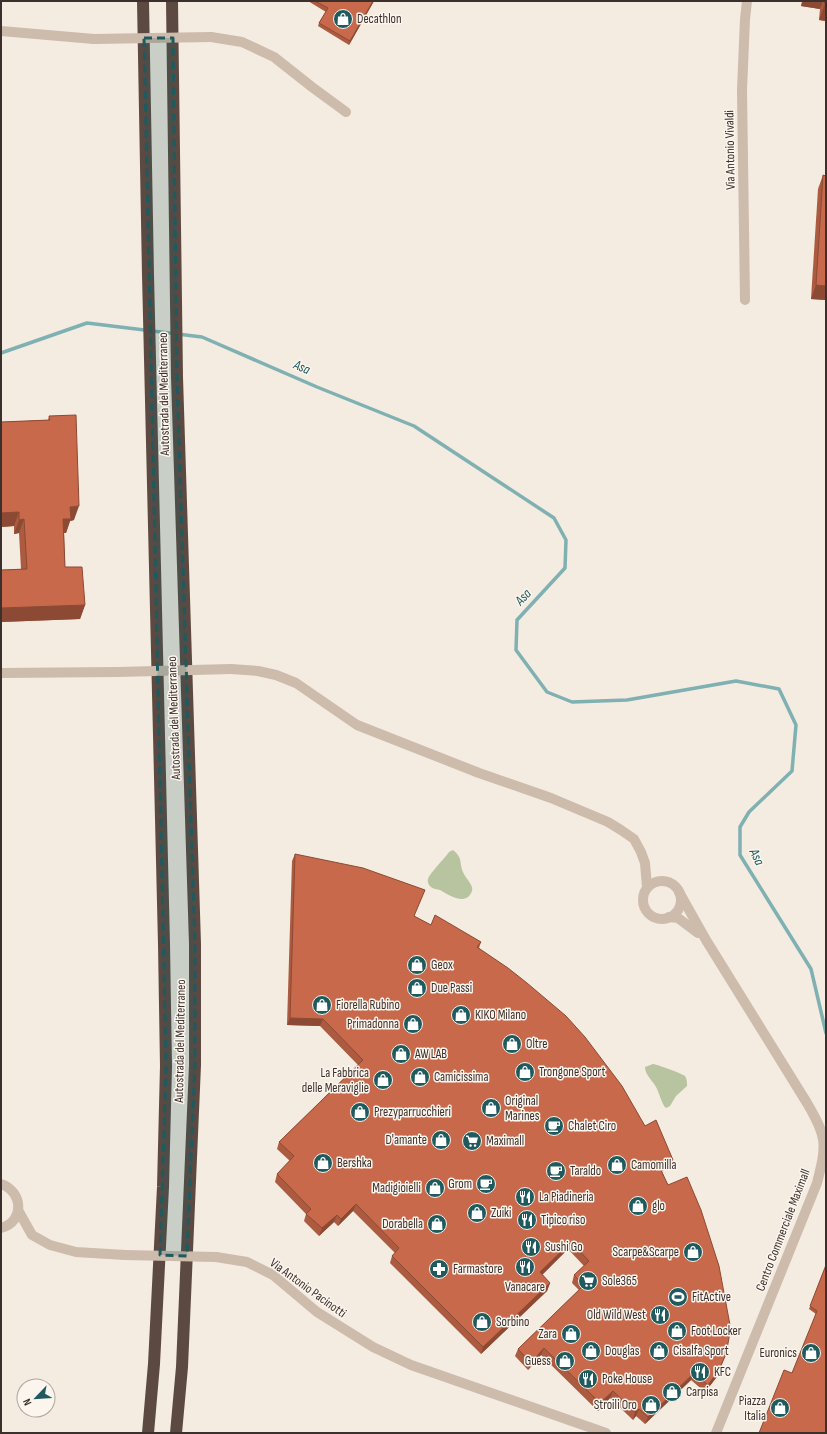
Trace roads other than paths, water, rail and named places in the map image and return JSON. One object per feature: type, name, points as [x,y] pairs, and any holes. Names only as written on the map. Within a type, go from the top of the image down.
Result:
[{"type":"highway","name":"Autostrada del Mediterraneo","points":[[143,1],[166,1066],[163,1187],[154,1364],[148,1433]]},
{"type":"highway","name":"Autostrada del Mediterraneo","points":[[172,1],[177,377],[195,944],[195,1065],[182,1367],[176,1433]]},
{"type":"highway","points":[[173,22],[179,1]]},
{"type":"street","name":"Via Antonio Vivaldi","points":[[745,300],[742,90],[747,1]]},
{"type":"street","points":[[1,31],[94,39],[211,37],[242,42],[274,57],[346,112]]},
{"type":"street","points":[[1,673],[231,669],[258,671],[276,675],[296,683],[357,725],[479,773],[551,798],[608,822],[634,839],[641,852],[647,874],[647,887]]},
{"type":"street","points":[[665,881],[676,887],[679,892],[680,904],[674,914],[669,917],[657,918],[647,912],[643,900],[644,893],[647,887],[652,883],[665,881]]},
{"type":"street","name":"Centro Commerciale Maximall","points":[[679,892],[706,940],[811,1108],[820,1125],[825,1142],[824,1161],[817,1183],[716,1433]]},
{"type":"street","name":"Centro Commerciale Maximall","points":[[669,917],[678,918],[706,940]]},
{"type":"street","name":"Via Antonio Pacinotti","points":[[1,1184],[6,1185],[16,1196],[18,1210],[32,1235],[50,1245],[76,1252],[125,1255],[216,1257],[247,1262],[274,1275],[317,1312],[373,1347],[411,1365],[606,1433]]},
{"type":"street","points":[[1,1228],[10,1224],[16,1218],[18,1210]]},
{"type":"waterway","name":"Asa","points":[[1,353],[87,323],[202,337],[317,387],[414,426],[554,518],[566,540],[565,568],[517,620],[516,650],[547,692],[572,702],[627,700],[736,681],[779,689],[796,725],[792,771],[749,812],[740,827],[740,855],[811,969],[826,1033]]},
{"type":"place","name":"Decathlon","points":[[343,19]]},
{"type":"place","name":"Geox","points":[[417,965]]},
{"type":"place","name":"Due Passi","points":[[417,988]]},
{"type":"place","name":"Fiorella Rubino","points":[[322,1005]]},
{"type":"place","name":"KIKO Milano","points":[[461,1015]]},
{"type":"place","name":"Primadonna","points":[[413,1024]]},
{"type":"place","name":"Oltre","points":[[512,1044]]},
{"type":"place","name":"AW LAB","points":[[401,1054]]},
{"type":"place","name":"Trongone Sport","points":[[525,1072]]},
{"type":"place","name":"Camicissima","points":[[420,1077]]},
{"type":"place","name":"La Fabbrica delle Meraviglie","points":[[383,1080]]},
{"type":"place","name":"Original Marines","points":[[491,1108]]},
{"type":"place","name":"Prezyparrucchieri","points":[[360,1112]]},
{"type":"place","name":"Chalet Ciro","points":[[554,1126]]},
{"type":"place","name":"D'amante","points":[[441,1140]]},
{"type":"place","name":"Maximall","points":[[472,1141]]},
{"type":"place","name":"Bershka","points":[[323,1163]]},
{"type":"place","name":"Camomilla","points":[[617,1165]]},
{"type":"place","name":"Taraldo","points":[[556,1171]]},
{"type":"place","name":"Grom","points":[[486,1184]]},
{"type":"place","name":"Madigioielli","points":[[435,1188]]},
{"type":"place","name":"La Piadineria","points":[[525,1197]]},
{"type":"place","name":"glo","points":[[638,1206]]},
{"type":"place","name":"Zuiki","points":[[477,1213]]},
{"type":"place","name":"Tipico riso","points":[[527,1220]]},
{"type":"place","name":"Dorabella","points":[[437,1224]]},
{"type":"place","name":"Sushi Go","points":[[531,1247]]},
{"type":"place","name":"Scarpe&Scarpe","points":[[693,1252]]},
{"type":"place","name":"Vanacare","points":[[525,1267]]},
{"type":"place","name":"Farmastore","points":[[439,1269]]},
{"type":"place","name":"Sole365","points":[[588,1281]]},
{"type":"place","name":"FitActive","points":[[678,1297]]},
{"type":"place","name":"Old Wild West","points":[[660,1315]]},
{"type":"place","name":"Sorbino","points":[[482,1322]]},
{"type":"place","name":"Foot Locker","points":[[677,1331]]},
{"type":"place","name":"Zara","points":[[571,1334]]},
{"type":"place","name":"Douglas","points":[[591,1351]]},
{"type":"place","name":"Cisalfa Sport","points":[[659,1351]]},
{"type":"place","name":"Euronics","points":[[811,1353]]},
{"type":"place","name":"Guess","points":[[565,1361]]},
{"type":"place","name":"KFC","points":[[700,1372]]},
{"type":"place","name":"Poke House","points":[[588,1379]]},
{"type":"place","name":"Carpisa","points":[[672,1392]]},
{"type":"place","name":"Stroili Oro","points":[[651,1405]]},
{"type":"place","name":"Piazza Italia","points":[[780,1408]]}]
